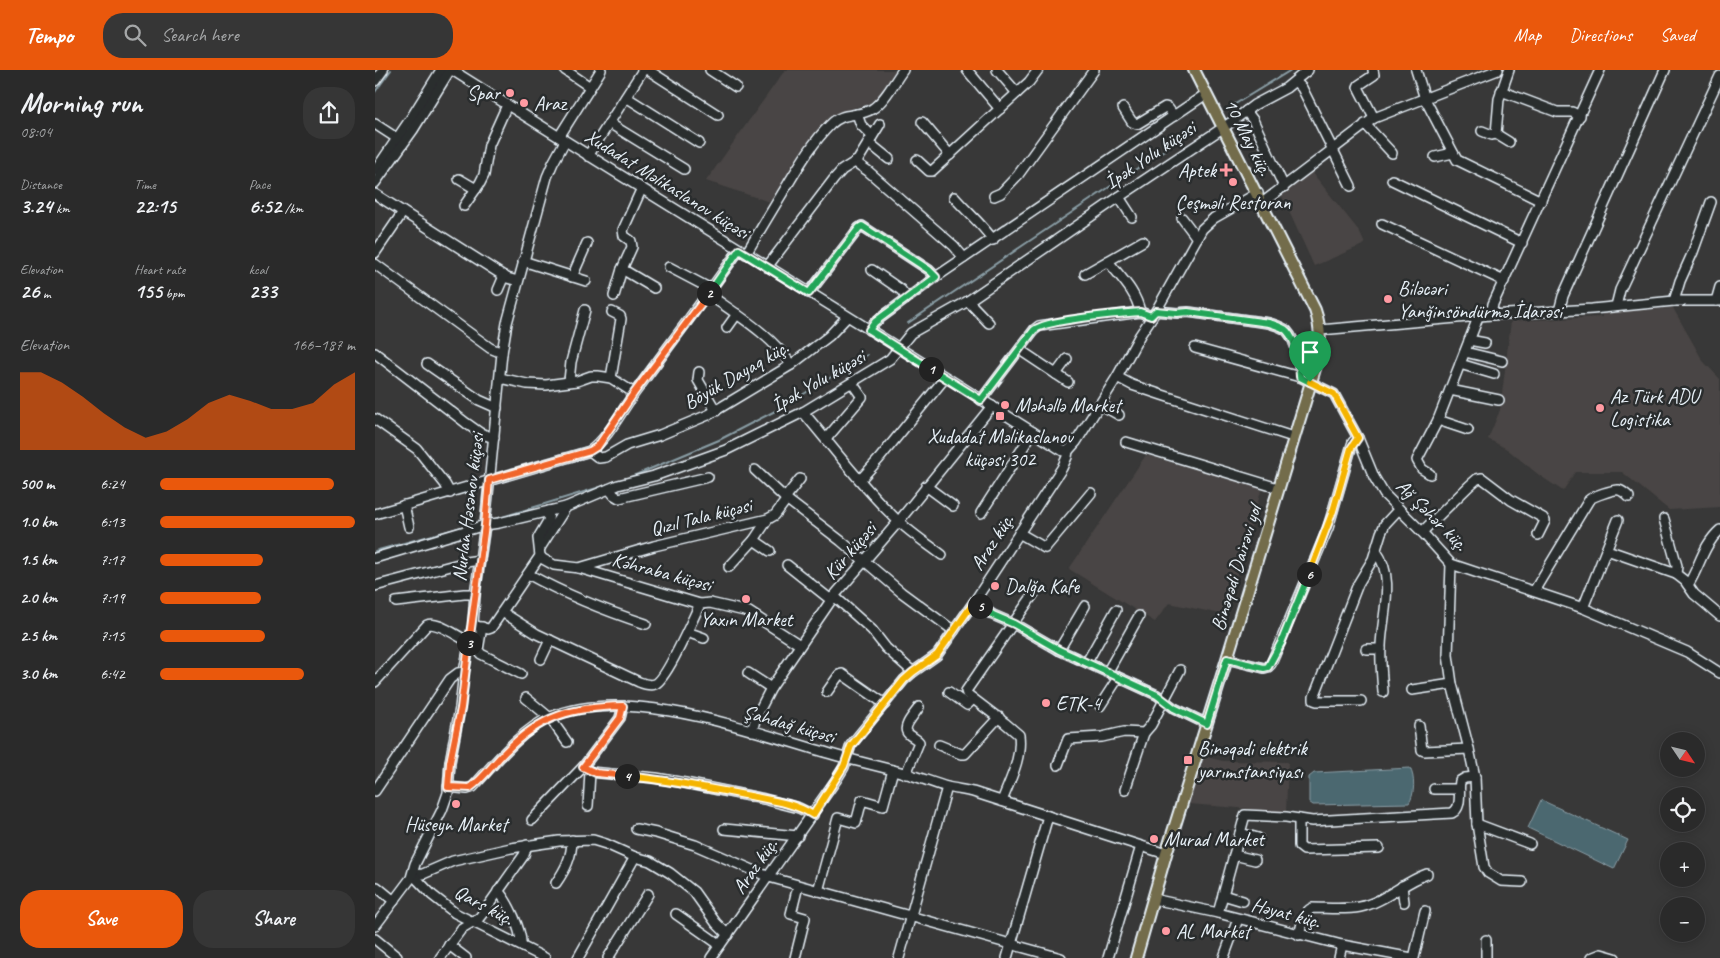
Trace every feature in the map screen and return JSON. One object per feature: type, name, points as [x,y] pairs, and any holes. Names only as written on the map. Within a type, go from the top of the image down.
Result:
[{"type":"main road","name":"10 May küç.","points":[[1194,70],[1260,198]]},
{"type":"main road","name":"Binəqədi Dairəvi yol","points":[[1136,958],[1320,349],[1320,330],[1315,310],[1260,198]]},
{"type":"street","points":[[375,81],[383,70]]},
{"type":"street","points":[[375,171],[441,70]]},
{"type":"street","points":[[375,183],[413,130],[451,70]]},
{"type":"street","name":"Xudadat Məlikaslanov küçəsi","points":[[451,70],[1063,451],[1068,451]]},
{"type":"street","points":[[565,70],[590,87]]},
{"type":"street","name":"Nurlan Həsənov küçəsi","points":[[375,926],[413,875],[415,864],[442,810],[448,787],[450,762],[461,708],[464,672],[470,642],[478,626],[475,594],[485,525],[500,378],[509,316],[547,177],[562,139],[601,70]]},
{"type":"street","points":[[588,156],[643,70]]},
{"type":"street","points":[[648,70],[718,115]]},
{"type":"street","points":[[710,70],[736,86]]},
{"type":"street","points":[[590,451],[598,446],[605,437],[634,393],[709,292],[743,252],[816,141],[836,119],[843,115],[857,114],[876,105],[903,70]]},
{"type":"street","points":[[967,70],[1000,109]]},
{"type":"street","points":[[997,70],[1017,93]]},
{"type":"street","points":[[994,196],[1009,186],[1019,175],[1094,70]]},
{"type":"street","name":"İpək Yolu küçəsi","points":[[375,558],[485,525],[566,507],[609,489],[654,476],[726,450],[803,412],[881,366],[899,349],[911,333],[968,301],[1224,127],[1246,110],[1286,88],[1307,70]]},
{"type":"street","points":[[1373,70],[1374,75],[1359,84],[1359,87],[1374,118]]},
{"type":"street","points":[[1416,70],[1425,99],[1453,153],[1460,162],[1541,201]]},
{"type":"street","name":"Araz küç.","points":[[711,958],[813,815],[836,780],[851,746],[913,672],[937,655],[974,602],[1062,468],[1068,451],[1076,442],[1117,377],[1206,224],[1214,218],[1284,187],[1374,118],[1425,99],[1480,73],[1498,70]]},
{"type":"street","points":[[1496,134],[1501,91],[1509,70]]},
{"type":"street","points":[[1491,314],[1493,304],[1600,70]]},
{"type":"street","points":[[1559,312],[1563,296],[1665,70]]},
{"type":"street","points":[[917,160],[929,171],[932,171],[1017,93],[1036,71]]},
{"type":"street","points":[[1617,306],[1620,290],[1720,76]]},
{"type":"street","points":[[1295,81],[1302,88],[1351,186]]},
{"type":"street","points":[[1501,91],[1557,112],[1573,112],[1580,116]]},
{"type":"street","points":[[869,330],[875,322],[936,277],[1207,94]]},
{"type":"street","points":[[627,96],[699,143]]},
{"type":"street","points":[[464,206],[484,175],[489,145],[507,104]]},
{"type":"street","points":[[1123,108],[1132,122],[1137,124],[1165,107],[1174,116]]},
{"type":"street","points":[[1246,110],[1253,120],[1284,187]]},
{"type":"street","points":[[857,114],[861,125],[870,139],[889,159]]},
{"type":"street","points":[[922,122],[949,155]]},
{"type":"street","points":[[375,124],[397,139]]},
{"type":"street","points":[[609,124],[684,169]]},
{"type":"street","points":[[767,267],[834,179],[842,170],[855,162],[880,124]]},
{"type":"street","points":[[1365,124],[1392,154]]},
{"type":"street","points":[[1482,131],[1492,135],[1496,134],[1509,142]]},
{"type":"street","points":[[1435,157],[1453,153]]},
{"type":"street","points":[[855,162],[868,171],[954,246],[965,258]]},
{"type":"street","points":[[459,179],[476,190]]},
{"type":"street","points":[[1392,180],[1522,243]]},
{"type":"street","points":[[614,296],[622,269],[633,244],[624,236],[623,230],[641,190]]},
{"type":"street","points":[[375,194],[504,276],[518,281]]},
{"type":"street","points":[[953,197],[982,225],[993,240]]},
{"type":"street","points":[[1119,197],[1132,217]]},
{"type":"street","points":[[1674,301],[1680,280],[1693,252],[1711,202]]},
{"type":"street","points":[[375,254],[403,212]]},
{"type":"street","points":[[1182,218],[1197,238]]},
{"type":"street","points":[[1382,224],[1504,281]]},
{"type":"street","points":[[809,293],[862,226],[929,270],[936,277]]},
{"type":"street","points":[[1085,274],[1143,241]]},
{"type":"street","points":[[572,277],[587,242]]},
{"type":"street","points":[[523,261],[586,281]]},
{"type":"street","points":[[1108,261],[1136,298],[1140,312]]},
{"type":"street","points":[[375,264],[490,348],[503,353]]},
{"type":"street","points":[[669,267],[709,292],[760,332],[791,365]]},
{"type":"street","points":[[622,269],[654,288]]},
{"type":"street","points":[[872,270],[901,290],[907,298]]},
{"type":"street","points":[[498,290],[504,276]]},
{"type":"street","points":[[1320,330],[1491,314],[1559,312],[1674,301],[1718,301],[1720,287]]},
{"type":"street","points":[[968,301],[989,323]]},
{"type":"street","points":[[569,381],[571,362],[585,310]]},
{"type":"street","points":[[611,378],[621,319],[612,312]]},
{"type":"street","points":[[981,400],[1034,330],[1044,325],[1140,312],[1154,314],[1188,312],[1279,326],[1287,331],[1298,355],[1300,377]]},
{"type":"street","points":[[727,328],[737,314]]},
{"type":"street","points":[[1430,474],[1422,469],[1417,460],[1438,420],[1478,316]]},
{"type":"street","name":"Böyük Dayaq küç.","points":[[375,514],[590,451],[599,458],[606,457],[627,445],[699,420],[791,365],[829,336],[847,317]]},
{"type":"street","points":[[1469,340],[1485,343]]},
{"type":"street","name":"Ağ Şəhər küç.","points":[[1195,348],[1300,377],[1334,394],[1358,438],[1383,494],[1451,564],[1583,608],[1680,649],[1720,674]]},
{"type":"street","points":[[1020,350],[1068,382]]},
{"type":"street","points":[[1465,352],[1503,360]]},
{"type":"street","points":[[375,353],[465,423],[480,433],[494,438]]},
{"type":"street","points":[[1056,374],[1067,359]]},
{"type":"street","points":[[427,364],[479,400],[497,408]]},
{"type":"street","points":[[1460,364],[1495,374]]},
{"type":"street","points":[[699,372],[698,380],[716,411]]},
{"type":"street","points":[[500,378],[538,385],[581,380],[591,376],[611,378],[634,393]]},
{"type":"street","points":[[1117,377],[1132,385],[1293,437]]},
{"type":"street","points":[[860,480],[879,460],[945,378]]},
{"type":"street","points":[[826,439],[862,396],[852,383]]},
{"type":"street","points":[[1449,390],[1499,400]]},
{"type":"street","points":[[1100,404],[1119,415]]},
{"type":"street","name":"Kür küçəsi","points":[[752,731],[758,711],[799,644],[833,598],[899,521],[992,406]]},
{"type":"street","points":[[803,412],[841,459],[899,521],[942,555]]},
{"type":"street","points":[[375,419],[417,449],[450,493]]},
{"type":"street","points":[[1438,420],[1468,430]]},
{"type":"street","points":[[981,513],[1033,432]]},
{"type":"street","points":[[1227,659],[1264,668],[1271,664],[1328,528],[1351,448],[1358,438]]},
{"type":"street","points":[[1126,442],[1278,488]]},
{"type":"street","points":[[755,470],[786,499],[864,560],[901,592],[954,631]]},
{"type":"street","points":[[609,489],[619,498],[708,476]]},
{"type":"street","points":[[1422,532],[1469,486],[1477,479],[1482,478],[1511,500],[1543,518],[1545,521],[1538,535]]},
{"type":"street","name":"Qızıl Tala küçəsi","points":[[579,568],[655,546],[768,519],[775,515],[801,479]]},
{"type":"street","points":[[926,486],[953,506]]},
{"type":"street","points":[[1534,591],[1593,496],[1620,490],[1629,497]]},
{"type":"street","points":[[1019,533],[1045,548],[1091,493]]},
{"type":"street","points":[[404,505],[409,527]]},
{"type":"street","points":[[521,674],[481,654],[478,650],[478,626],[491,628],[503,612],[528,574],[566,507]]},
{"type":"street","points":[[1361,701],[1317,701],[1314,700],[1314,697],[1359,584],[1376,551],[1385,524],[1399,509]]},
{"type":"street","points":[[540,552],[538,538],[548,521],[549,511]]},
{"type":"street","points":[[729,567],[755,540],[768,519]]},
{"type":"street","points":[[1583,608],[1618,520]]},
{"type":"street","points":[[1664,520],[1677,566],[1676,574]]},
{"type":"street","points":[[1688,585],[1705,547],[1720,530]]},
{"type":"street","points":[[755,540],[770,551]]},
{"type":"street","points":[[1607,550],[1676,574],[1688,585],[1694,594],[1720,616]]},
{"type":"street","points":[[1376,551],[1385,569],[1387,582],[1381,649],[1383,692]]},
{"type":"street","name":"Kəhraba küçəsi","points":[[540,552],[546,562],[554,565],[579,568],[700,604],[710,603],[749,612],[799,644]]},
{"type":"street","points":[[375,586],[480,560]]},
{"type":"street","points":[[1451,564],[1448,655],[1452,684],[1475,777],[1477,824],[1486,870],[1501,881],[1522,882]]},
{"type":"street","points":[[787,565],[833,598],[872,630],[886,648],[913,672]]},
{"type":"street","points":[[528,574],[551,587],[605,611],[647,624]]},
{"type":"street","points":[[1002,801],[1017,760],[1019,735],[999,717],[967,694],[966,688],[1014,624],[1035,592]]},
{"type":"street","points":[[397,602],[475,594]]},
{"type":"street","points":[[974,602],[993,615],[1014,624],[1059,650],[1108,671],[1118,678],[1164,699],[1167,704],[1207,724]]},
{"type":"street","points":[[503,612],[549,640],[649,685],[660,681],[700,604]]},
{"type":"street","points":[[1059,650],[1085,606]]},
{"type":"street","points":[[1087,662],[1116,610]]},
{"type":"street","points":[[1108,671],[1139,616]]},
{"type":"street","points":[[375,682],[427,625],[431,623],[437,624],[470,642]]},
{"type":"street","points":[[687,632],[704,638]]},
{"type":"street","points":[[541,659],[549,640]]},
{"type":"street","points":[[1366,649],[1381,649]]},
{"type":"street","points":[[1125,790],[1143,733],[1151,725],[1180,670]]},
{"type":"street","points":[[375,791],[454,675],[464,672]]},
{"type":"street","points":[[748,673],[771,688]]},
{"type":"street","points":[[827,692],[839,675],[842,674],[885,704]]},
{"type":"street","points":[[1100,706],[1118,678]]},
{"type":"street","points":[[1412,690],[1452,684]]},
{"type":"street","points":[[949,692],[967,705],[973,699]]},
{"type":"street","points":[[526,698],[550,718],[567,742]]},
{"type":"street","points":[[532,820],[587,769],[620,718],[623,706]]},
{"type":"street","name":"Şahdağ küçəsi","points":[[448,787],[470,788],[507,750],[533,728],[550,718],[568,712],[599,707],[623,706],[677,712],[752,731],[947,787],[967,790],[1166,854]]},
{"type":"street","points":[[906,774],[919,742],[906,729],[907,724],[919,707]]},
{"type":"street","points":[[939,745],[965,754],[999,717]]},
{"type":"street","points":[[1419,726],[1422,750],[1424,751],[1469,748]]},
{"type":"street","points":[[1058,765],[1068,739],[1103,737],[1124,732],[1143,733]]},
{"type":"street","points":[[587,769],[588,806]]},
{"type":"street","points":[[587,769],[685,783],[764,799],[799,808],[813,815]]},
{"type":"street","points":[[818,891],[838,818],[856,823],[862,800],[883,806],[893,770]]},
{"type":"street","points":[[1218,913],[1246,814],[1312,821],[1452,813],[1457,811],[1459,807],[1460,780],[1475,777]]},
{"type":"street","points":[[899,958],[947,787]]},
{"type":"street","points":[[1435,789],[1459,790]]},
{"type":"street","points":[[1007,958],[1048,816]]},
{"type":"street","points":[[1299,819],[1299,846],[1304,850],[1379,848]]},
{"type":"street","points":[[1477,824],[1529,844]]},
{"type":"street","points":[[636,829],[695,845],[769,877],[798,886],[1061,958]]},
{"type":"street","points":[[724,829],[798,836]]},
{"type":"street","points":[[1240,833],[1258,838]]},
{"type":"street","points":[[413,875],[423,874],[445,864],[469,857],[527,845],[572,840],[593,840],[650,861],[687,885],[720,928],[728,935]]},
{"type":"street","points":[[556,883],[570,858],[572,840]]},
{"type":"street","points":[[440,958],[462,928],[473,922],[483,913],[524,855],[527,845]]},
{"type":"street","points":[[1108,958],[1141,846]]},
{"type":"street","points":[[1234,855],[1255,860]]},
{"type":"street","points":[[578,958],[635,857]]},
{"type":"street","points":[[1299,935],[1305,914],[1312,908],[1358,908],[1369,904],[1413,879],[1427,874]]},
{"type":"street","name":"Qars küç.","points":[[413,875],[442,904],[473,922],[543,957]]},
{"type":"street","points":[[795,958],[805,918],[791,914],[798,886]]},
{"type":"street","points":[[1402,886],[1404,902]]},
{"type":"street","points":[[377,887],[394,901]]},
{"type":"street","points":[[498,891],[504,898],[521,934],[521,945]]},
{"type":"street","points":[[608,958],[649,894]]},
{"type":"street","points":[[1223,895],[1243,901]]},
{"type":"street","name":"Həyat küç.","points":[[1153,899],[1218,913],[1342,945],[1413,958]]},
{"type":"street","points":[[1413,958],[1425,911]]},
{"type":"street","points":[[676,914],[720,945]]},
{"type":"street","points":[[1223,957],[1238,919]]},
{"type":"street","points":[[375,939],[397,958]]},
{"type":"street","points":[[1486,940],[1486,958]]},
{"type":"street","points":[[449,945],[466,958]]},
{"type":"street","points":[[1339,958],[1342,945]]},
{"type":"street","points":[[1591,958],[1601,954],[1615,958]]},
{"type":"shaded area","points":[[785,70],[897,70],[879,96],[870,104],[848,109],[834,115],[810,140],[770,202],[706,181]]},
{"type":"shaded area","points":[[1311,171],[1359,231],[1365,244],[1314,266],[1281,194]]},
{"type":"shaded area","points":[[1673,308],[1703,361],[1720,379],[1720,507],[1669,510],[1622,472],[1575,472],[1563,491],[1539,475],[1507,449],[1488,439],[1500,410],[1511,321],[1602,317],[1602,313]]},
{"type":"shaded area","points":[[1146,455],[1262,488],[1225,615],[1169,603],[1155,622],[1069,569]]},
{"type":"shaded area","points":[[1203,756],[1223,761],[1288,762],[1286,812],[1189,804]]},
{"type":"water","points":[[1410,768],[1414,786],[1409,803],[1313,805],[1309,802],[1309,777],[1314,773]]},
{"type":"water","points":[[1541,800],[1628,840],[1614,869],[1528,828]]},
{"type":"waterway","points":[[375,92],[391,70]]},
{"type":"waterway","points":[[1232,106],[1291,70]]},
{"type":"waterway","points":[[908,323],[1194,130]]},
{"type":"waterway","points":[[626,479],[719,440],[781,408],[867,355]]},
{"type":"waterway","points":[[492,520],[610,484]]},
{"type":"waterway","points":[[375,551],[469,525]]},
{"type":"place","name":"Spar","points":[[510,93]]},
{"type":"place","name":"Araz","points":[[524,103]]},
{"type":"place","name":"Aptek","points":[[1226,170]]},
{"type":"place","name":"Çeşməli Restoran","points":[[1233,182]]},
{"type":"place","name":"Biləcəri Yanğinsöndürmə İdarəsi","points":[[1388,299]]},
{"type":"place","name":"Məhəllə Market","points":[[1005,405]]},
{"type":"place","name":"Az Türk ADU Logistika","points":[[1600,408]]},
{"type":"place","name":"Xudadat Məlikaslanov küçəsi 302","points":[[1000,416]]},
{"type":"place","name":"Dalğa Kafe","points":[[995,586]]},
{"type":"place","name":"Yaxın Market","points":[[746,599]]},
{"type":"place","name":"ETK-4","points":[[1046,703]]},
{"type":"place","name":"Binəqədi elektrik yarımstansiyası","points":[[1188,760]]},
{"type":"place","name":"Hüseyn Market","points":[[456,804]]},
{"type":"place","name":"Murad Market","points":[[1154,839]]},
{"type":"place","name":"AL Market","points":[[1166,931]]},
{"type":"route","points":[[864,227],[929,270],[936,277],[875,322],[869,330],[981,400],[1039,326],[1140,312],[1151,316],[1156,311],[1188,312],[1279,326],[1287,331],[1298,355],[1300,377],[1310,382],[1334,394],[1358,438],[1353,442],[1351,448],[1328,528],[1271,664],[1264,668],[1227,659],[1207,724],[1167,704],[1164,699],[1157,695],[1059,650],[1014,624],[993,615],[974,602],[937,655],[904,680],[851,746],[844,766],[813,815],[799,808],[764,799],[685,783],[656,778],[590,772],[583,767],[620,718],[623,706],[599,707],[568,712],[550,718],[533,728],[507,750],[473,787],[467,789],[448,787],[450,762],[461,708],[464,672],[473,625],[489,480],[590,451],[598,446],[634,393],[739,250],[809,293],[859,228],[864,227]]}]
